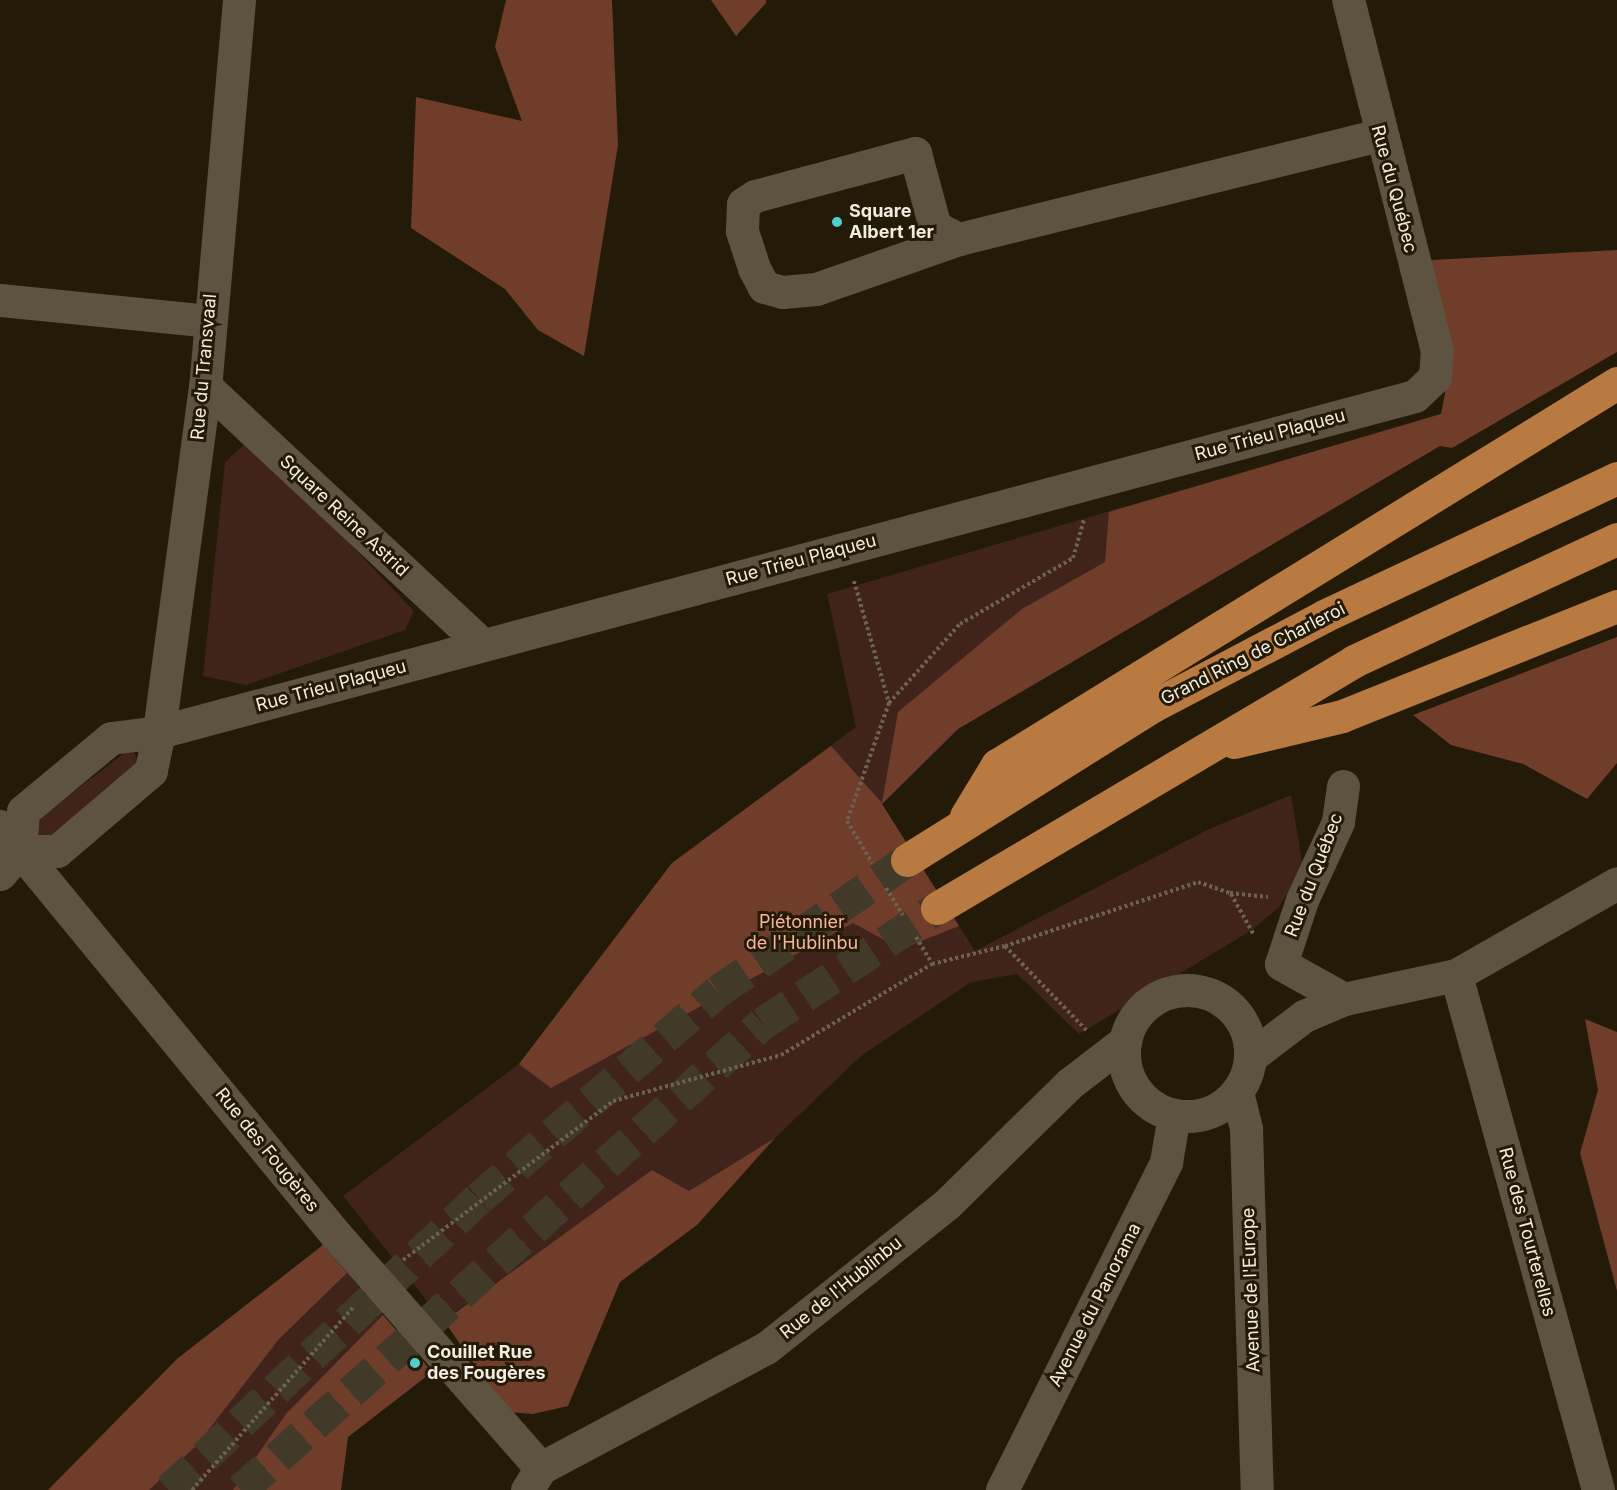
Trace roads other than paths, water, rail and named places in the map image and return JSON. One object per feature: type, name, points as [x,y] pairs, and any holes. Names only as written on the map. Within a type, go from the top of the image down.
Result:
[{"type":"highway","points":[[964,820],[997,765],[1617,383]]},
{"type":"highway","name":"Grand Ring de Charleroi","points":[[907,860],[964,820],[1151,707],[1303,627],[1617,478]]},
{"type":"highway","points":[[937,908],[1195,752],[1354,661],[1617,538]]},
{"type":"highway","points":[[1195,752],[1342,716],[1617,606]]},
{"type":"street","name":"Rue du Transvaal","points":[[10,862],[57,851],[151,771],[159,732],[205,386],[239,0]]},
{"type":"street","name":"Rue du Québec","points":[[1348,0],[1380,135],[1437,351],[1435,377]]},
{"type":"street","points":[[959,240],[935,227],[915,153],[755,196],[742,204],[742,231],[754,268],[764,287],[782,292],[816,290],[959,240],[1380,135]]},
{"type":"street","points":[[0,300],[209,321]]},
{"type":"street","name":"Rue Trieu Plaqueu","points":[[159,732],[1415,396],[1435,377]]},
{"type":"street","name":"Square Reine Astrid","points":[[205,386],[483,645]]},
{"type":"street","points":[[10,862],[23,811],[111,738],[159,732]]},
{"type":"street","name":"Rue du Québec","points":[[1343,786],[1338,822],[1302,900],[1281,964],[1344,999]]},
{"type":"street","name":"Rue des Fougères","points":[[0,826],[10,862],[377,1279],[534,1479]]},
{"type":"street","points":[[1250,1057],[1304,1016],[1344,999],[1456,975],[1617,884]]},
{"type":"street","name":"Rue des Tourterelles","points":[[1456,975],[1599,1490]]},
{"type":"street","points":[[1199,991],[1232,1009],[1244,1025],[1250,1057],[1237,1092],[1201,1116],[1174,1115],[1156,1108],[1131,1082],[1117,1047],[1135,1018],[1160,996],[1199,991]]},
{"type":"street","name":"Rue de l'Hublinbu","points":[[534,1479],[766,1348],[947,1204],[1117,1047]]},
{"type":"street","name":"Avenue de l'Europe","points":[[1237,1092],[1246,1129],[1257,1490]]},
{"type":"street","name":"Avenue du Panorama","points":[[1002,1490],[1166,1162],[1174,1115]]},
{"type":"tunnel","points":[[169,1490],[479,1198],[718,991],[907,860]]},
{"type":"tunnel","points":[[241,1490],[763,1023],[937,908]]},
{"type":"place","name":"Square Albert 1er","points":[[837,222]]},
{"type":"place","name":"Couillet Rue des Fougères","points":[[415,1363]]},
{"type":"park label","name":"Piétonnier de l'Hublinbu","points":[[802,933]]}]
